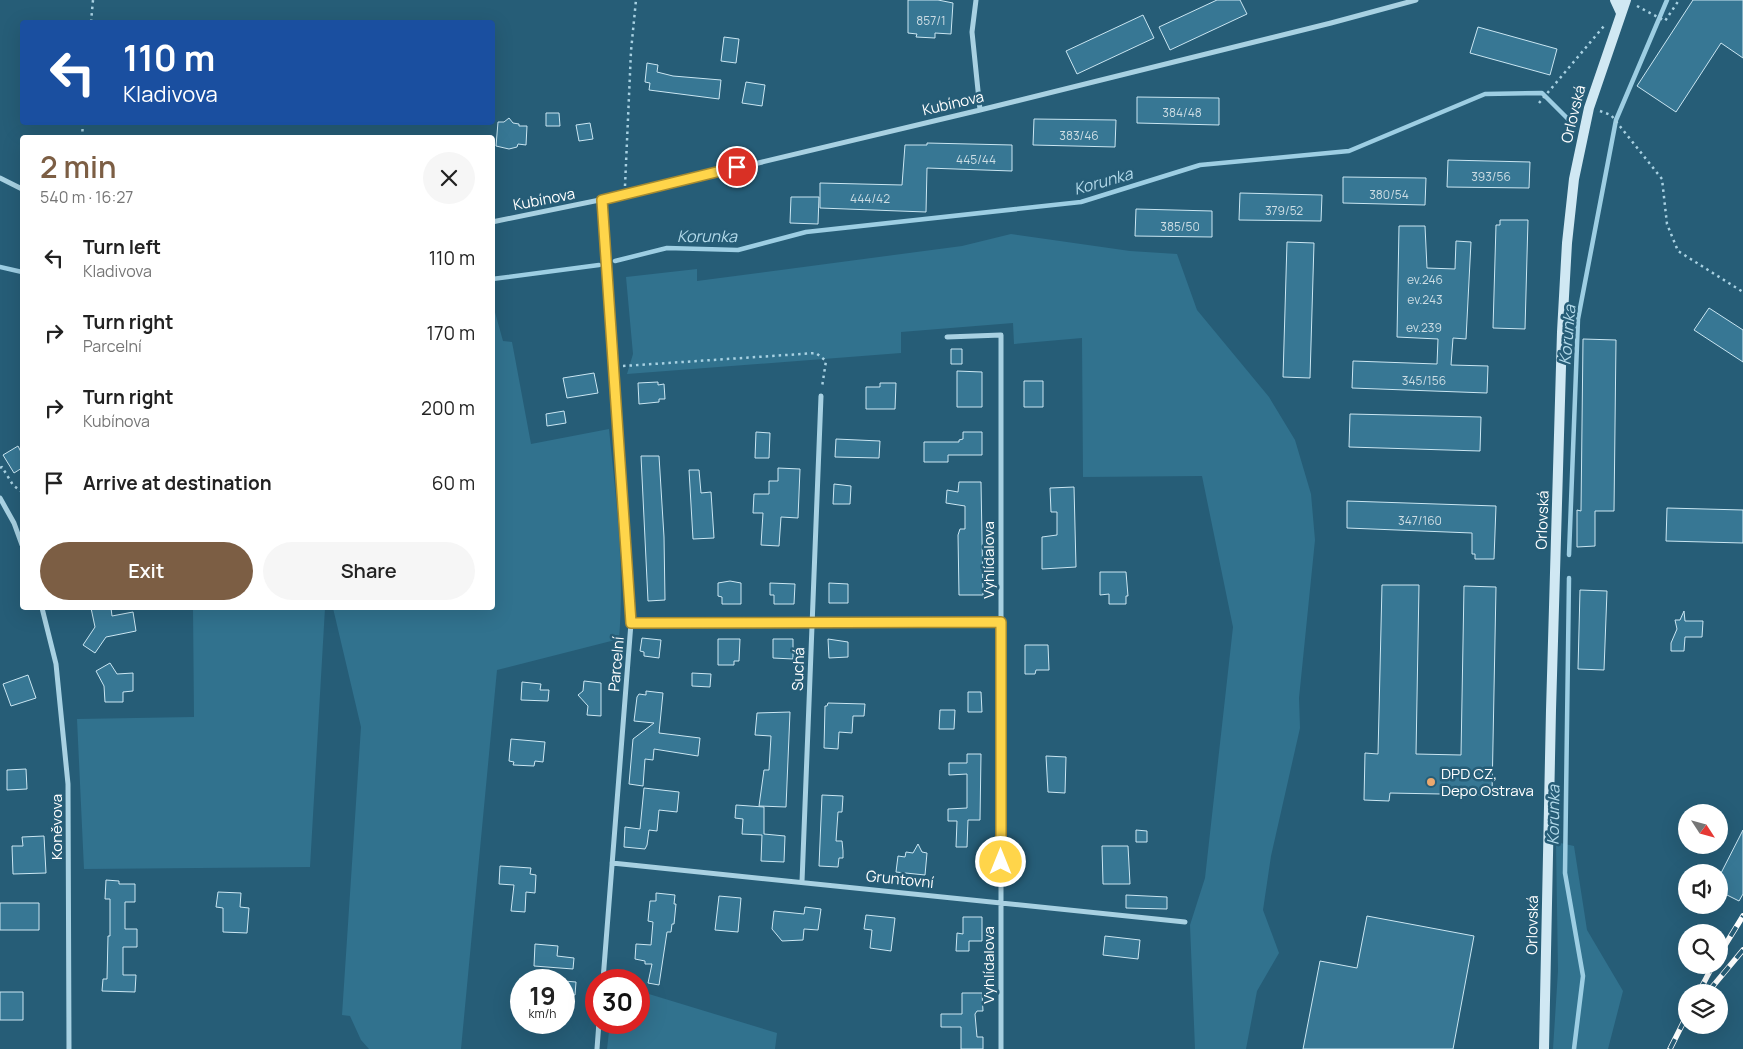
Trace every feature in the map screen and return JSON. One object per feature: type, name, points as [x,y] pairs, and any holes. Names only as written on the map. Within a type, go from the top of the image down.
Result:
[{"type":"main road","points":[[1614,0],[1621,13]]},
{"type":"main road","name":"Orlovská","points":[[1544,1049],[1562,332],[1574,178],[1589,108],[1626,0]]},
{"type":"street","points":[[976,0],[972,32],[980,110]]},
{"type":"street","name":"Kubínova","points":[[495,221],[624,195],[980,110],[1331,23],[1416,0]]},
{"type":"street","points":[[0,178],[20,188]]},
{"type":"street","name":"Parcelní","points":[[602,200],[631,623],[604,969]]},
{"type":"street","name":"Vyhlídalova","points":[[947,337],[1001,335],[1001,1049]]},
{"type":"street","name":"Suchá","points":[[802,882],[820,396]]},
{"type":"street","points":[[0,498],[14,523],[20,540]]},
{"type":"street","name":"Koněvova","points":[[42,610],[56,664],[68,784],[69,1049]]},
{"type":"street","points":[[631,623],[1001,622]]},
{"type":"street","name":"Gruntovní","points":[[612,863],[1185,922]]},
{"type":"street","points":[[597,1049],[598,1034]]},
{"type":"path","points":[[91,20],[93,0]]},
{"type":"path","points":[[624,195],[630,51],[636,0]]},
{"type":"path","points":[[1589,108],[1611,115],[1662,179],[1666,224],[1678,250],[1743,292]]},
{"type":"path","points":[[614,366],[816,353],[826,361],[820,396]]},
{"type":"path","points":[[0,468],[2,467],[13,485],[20,490]]},
{"type":"shaded area","points":[[1011,234],[1130,251],[1177,254],[1197,310],[1269,397],[1295,440],[1311,494],[1315,540],[1299,698],[1300,728],[1271,856],[1263,910],[1279,953],[1257,991],[1246,1049],[1195,1049],[1190,925],[1205,878],[1233,627],[1202,476],[1083,477],[1082,338],[1014,344],[1013,323],[901,332],[901,353],[627,374],[633,354],[626,277],[697,269],[697,281],[962,246]]},
{"type":"shaded area","points":[[495,312],[503,341],[512,342],[531,444],[609,429],[617,507],[621,612],[619,639],[497,670],[461,1049],[369,1049],[361,1040],[350,1016],[342,1015],[361,727],[333,610],[495,610]]},
{"type":"shaded area","points":[[193,610],[325,610],[310,867],[84,869],[77,719],[194,717]]},
{"type":"shaded area","points":[[1556,842],[1574,846],[1587,930],[1623,991],[1608,1049],[1553,1049],[1558,971]]},
{"type":"shaded area","points":[[650,994],[777,1033],[775,1049],[607,1049],[609,1034],[650,1034]]},
{"type":"building","points":[[908,0],[938,0],[953,3],[951,34],[935,33],[935,38],[916,37],[917,34],[908,33]]},
{"type":"building","points":[[1217,0],[1240,0],[1247,14],[1170,50],[1159,27]]},
{"type":"building","points":[[1693,0],[1743,0],[1743,58],[1721,43],[1676,112],[1637,86]]},
{"type":"building","points":[[1143,15],[1154,38],[1077,74],[1066,51]]},
{"type":"building","points":[[1478,27],[1557,49],[1550,75],[1470,53]]},
{"type":"building","points":[[724,37],[739,39],[736,63],[721,61]]},
{"type":"building","points":[[647,63],[658,65],[657,72],[673,76],[721,80],[719,99],[649,90],[650,83],[645,82]]},
{"type":"building","points":[[746,82],[765,85],[762,106],[742,103]]},
{"type":"building","points":[[1137,97],[1219,98],[1219,125],[1137,123]]},
{"type":"building","points":[[546,113],[559,113],[560,126],[546,126]]},
{"type":"building","points":[[509,118],[513,123],[519,124],[519,126],[527,126],[526,145],[518,144],[517,147],[509,149],[496,146],[498,122],[504,122]]},
{"type":"building","points":[[1034,119],[1116,120],[1115,147],[1033,145]]},
{"type":"building","points":[[590,123],[593,139],[579,141],[576,125]]},
{"type":"building","points":[[927,143],[1012,145],[1012,171],[927,168],[926,212],[820,208],[820,183],[902,185],[905,145],[927,145]]},
{"type":"building","points":[[1448,160],[1530,162],[1529,188],[1447,187]]},
{"type":"building","points":[[1343,177],[1426,178],[1425,205],[1343,203]]},
{"type":"building","points":[[1240,193],[1322,195],[1321,221],[1239,220]]},
{"type":"building","points":[[791,197],[819,197],[818,224],[790,223]]},
{"type":"building","points":[[1136,209],[1212,211],[1212,237],[1135,236]]},
{"type":"building","points":[[1500,220],[1528,220],[1525,329],[1493,328],[1496,225],[1500,225]]},
{"type":"building","points":[[1399,226],[1425,226],[1427,268],[1455,269],[1456,241],[1471,242],[1466,339],[1453,338],[1451,365],[1488,366],[1487,393],[1352,388],[1353,361],[1437,364],[1438,339],[1397,337]]},
{"type":"building","points":[[1287,242],[1314,243],[1310,378],[1283,377]]},
{"type":"building","points":[[1709,308],[1743,330],[1743,362],[1694,330]]},
{"type":"building","points":[[1583,339],[1616,340],[1614,511],[1595,511],[1595,546],[1577,547],[1577,510],[1581,511]]},
{"type":"building","points":[[951,349],[962,349],[962,364],[951,364]]},
{"type":"building","points":[[957,371],[982,372],[982,407],[957,407]]},
{"type":"building","points":[[594,373],[598,393],[567,398],[563,378]]},
{"type":"building","points":[[1024,381],[1043,381],[1043,407],[1024,407]]},
{"type":"building","points":[[658,382],[658,385],[664,384],[665,399],[659,399],[659,402],[639,404],[638,383]]},
{"type":"building","points":[[880,383],[896,383],[895,409],[866,409],[866,387],[880,387]]},
{"type":"building","points":[[564,411],[566,423],[547,426],[546,414]]},
{"type":"building","points":[[1350,414],[1481,417],[1480,451],[1349,447]]},
{"type":"building","points":[[756,432],[770,433],[769,458],[755,458]]},
{"type":"building","points":[[963,432],[982,432],[982,455],[948,455],[948,462],[924,462],[924,442],[959,442],[959,440],[963,439]]},
{"type":"building","points":[[836,439],[880,441],[879,458],[835,457]]},
{"type":"building","points":[[18,446],[20,450],[20,469],[14,473],[3,455]]},
{"type":"building","points":[[641,456],[659,456],[664,537],[665,600],[648,601]]},
{"type":"building","points":[[778,468],[800,469],[798,518],[781,517],[779,546],[761,545],[763,513],[753,513],[754,494],[769,494],[769,481],[778,481]]},
{"type":"building","points":[[689,470],[699,470],[701,493],[711,492],[714,538],[693,539]]},
{"type":"building","points":[[959,482],[981,482],[983,595],[959,595],[958,535],[960,529],[965,529],[965,506],[946,503],[947,490],[958,492]]},
{"type":"building","points":[[834,484],[851,486],[850,504],[833,504]]},
{"type":"building","points":[[1074,487],[1076,567],[1042,569],[1042,537],[1057,535],[1057,512],[1051,512],[1050,488]]},
{"type":"building","points":[[1347,501],[1496,506],[1494,559],[1475,559],[1475,554],[1472,554],[1472,533],[1347,528]]},
{"type":"building","points":[[1667,508],[1743,510],[1743,543],[1666,541]]},
{"type":"building","points":[[1100,572],[1126,572],[1128,596],[1126,596],[1126,604],[1109,604],[1109,594],[1100,595]]},
{"type":"building","points":[[730,581],[741,583],[741,604],[722,604],[722,597],[718,596],[718,583]]},
{"type":"building","points":[[770,583],[795,584],[794,604],[774,604],[774,595],[770,595]]},
{"type":"building","points":[[829,583],[848,584],[848,603],[829,603]]},
{"type":"building","points":[[1382,585],[1419,585],[1416,754],[1461,755],[1464,586],[1496,587],[1492,795],[1390,793],[1389,801],[1364,800],[1365,753],[1378,754]]},
{"type":"building","points":[[1580,590],[1607,591],[1604,670],[1578,669]]},
{"type":"building","points":[[91,610],[111,610],[112,616],[133,612],[136,631],[106,637],[95,653],[83,645],[95,627]]},
{"type":"building","points":[[1684,611],[1685,621],[1703,621],[1702,637],[1685,637],[1684,651],[1671,651],[1671,643],[1677,629],[1675,620],[1680,620]]},
{"type":"building","points":[[642,638],[661,640],[659,658],[644,656],[644,652],[640,651]]},
{"type":"building","points":[[718,639],[740,639],[739,661],[734,661],[734,665],[718,665]]},
{"type":"building","points":[[773,639],[793,639],[793,659],[773,658]]},
{"type":"building","points":[[828,639],[848,642],[848,657],[829,658]]},
{"type":"building","points":[[1025,645],[1048,645],[1049,670],[1036,670],[1035,674],[1025,674]]},
{"type":"building","points":[[110,663],[117,674],[133,673],[133,691],[123,692],[123,702],[105,702],[104,686],[96,671]]},
{"type":"building","points":[[692,673],[711,674],[710,687],[692,686]]},
{"type":"building","points":[[28,675],[36,698],[11,706],[3,684]]},
{"type":"building","points":[[584,681],[601,683],[601,716],[587,715],[588,706],[578,695],[583,691]]},
{"type":"building","points":[[522,682],[541,684],[540,690],[549,690],[548,701],[521,700]]},
{"type":"building","points":[[646,691],[663,693],[659,733],[700,738],[698,756],[654,749],[653,760],[645,759],[643,786],[629,784],[633,739],[654,723],[634,721],[637,697],[639,694],[646,695]]},
{"type":"building","points":[[968,692],[981,692],[982,712],[968,712]]},
{"type":"building","points":[[828,703],[865,704],[864,716],[853,716],[852,733],[839,732],[838,749],[824,748],[825,706]]},
{"type":"building","points":[[940,710],[955,710],[954,729],[939,729]]},
{"type":"building","points":[[790,712],[786,807],[759,806],[764,770],[769,770],[771,736],[755,735],[757,713]]},
{"type":"building","points":[[511,739],[545,742],[543,762],[535,761],[534,766],[513,765],[514,762],[509,761]]},
{"type":"building","points":[[967,754],[981,754],[980,820],[968,820],[967,847],[956,847],[957,821],[948,821],[948,809],[967,808],[967,774],[949,775],[949,763],[967,763]]},
{"type":"building","points":[[1046,756],[1066,757],[1065,793],[1048,792]]},
{"type":"building","points":[[26,769],[27,789],[7,790],[7,770]]},
{"type":"building","points":[[644,788],[679,792],[677,812],[659,810],[657,831],[649,830],[645,849],[624,847],[625,827],[640,829]]},
{"type":"building","points":[[822,795],[843,796],[842,812],[838,812],[836,841],[842,841],[843,858],[839,858],[838,867],[819,866]]},
{"type":"building","points":[[736,805],[764,807],[764,834],[785,836],[784,862],[761,861],[762,835],[742,834],[743,819],[735,818]]},
{"type":"building","points":[[1136,830],[1147,831],[1147,842],[1136,842]]},
{"type":"building","points":[[1743,830],[1743,894],[1739,901],[1728,896],[1728,864],[1726,864]]},
{"type":"building","points":[[44,836],[46,873],[13,874],[12,846],[23,846],[22,837]]},
{"type":"building","points":[[918,844],[922,852],[927,853],[925,875],[896,872],[898,856],[905,857],[906,852],[913,853]]},
{"type":"building","points":[[1102,846],[1128,846],[1130,884],[1103,884]]},
{"type":"building","points":[[500,866],[531,868],[530,874],[536,875],[535,893],[526,892],[525,912],[511,911],[514,885],[499,884]]},
{"type":"building","points":[[106,880],[119,881],[119,884],[135,884],[135,902],[125,902],[125,929],[137,929],[137,947],[123,947],[123,975],[136,975],[135,992],[102,991],[103,979],[107,979],[108,936],[110,936],[110,899],[105,899]]},
{"type":"building","points":[[218,892],[241,893],[240,907],[249,908],[247,933],[223,932],[223,908],[216,907]]},
{"type":"building","points":[[656,893],[675,895],[674,924],[672,924],[671,932],[667,932],[659,985],[650,983],[652,964],[645,964],[645,961],[635,959],[636,944],[651,945],[653,922],[648,921],[650,901],[656,901]]},
{"type":"building","points":[[1126,895],[1167,897],[1167,909],[1126,908]]},
{"type":"building","points":[[719,896],[741,898],[738,932],[715,930]]},
{"type":"building","points":[[0,903],[39,903],[39,930],[0,930]]},
{"type":"building","points":[[805,907],[821,909],[818,930],[804,929],[803,940],[782,941],[772,929],[774,911],[804,914]]},
{"type":"building","points":[[866,915],[895,918],[891,951],[870,948],[872,930],[864,929]]},
{"type":"building","points":[[1367,916],[1474,936],[1453,1049],[1303,1049],[1320,961],[1357,968]]},
{"type":"building","points":[[963,917],[982,917],[982,941],[969,941],[969,951],[956,951],[957,933],[963,934]]},
{"type":"building","points":[[1105,936],[1140,940],[1138,959],[1103,955]]},
{"type":"building","points":[[535,944],[558,946],[557,956],[574,958],[573,969],[534,966]]},
{"type":"building","points":[[0,992],[23,992],[23,1020],[0,1020]]},
{"type":"building","points":[[962,993],[982,993],[983,1011],[977,1011],[975,1014],[977,1037],[983,1037],[983,1049],[961,1049],[961,1027],[941,1027],[941,1014],[962,1014]]},
{"type":"waterway","name":"Korunka","points":[[1569,555],[1578,319],[1616,120],[1667,0]]},
{"type":"waterway","name":"Korunka","points":[[615,261],[667,248],[738,250],[806,232],[1081,202],[1200,165],[1349,151],[1485,94],[1542,93],[1575,126]]},
{"type":"waterway","name":"Korunka","points":[[495,279],[599,265]]},
{"type":"waterway","name":"Korunka","points":[[0,267],[20,272]]},
{"type":"waterway","name":"Korunka","points":[[1569,578],[1565,873],[1583,976],[1574,1049]]},
{"type":"railway","points":[[1728,940],[1743,916]]},
{"type":"railway","points":[[1715,984],[1743,950]]},
{"type":"railway","points":[[1703,984],[1708,974]]},
{"type":"railway","points":[[1670,1049],[1678,1033]]},
{"type":"place","name":"DPD CZ, Depo Ostrava","points":[[1431,782]]},
{"type":"route","points":[[737,167],[602,200],[626,517],[631,623],[1001,622],[1001,862]]}]
